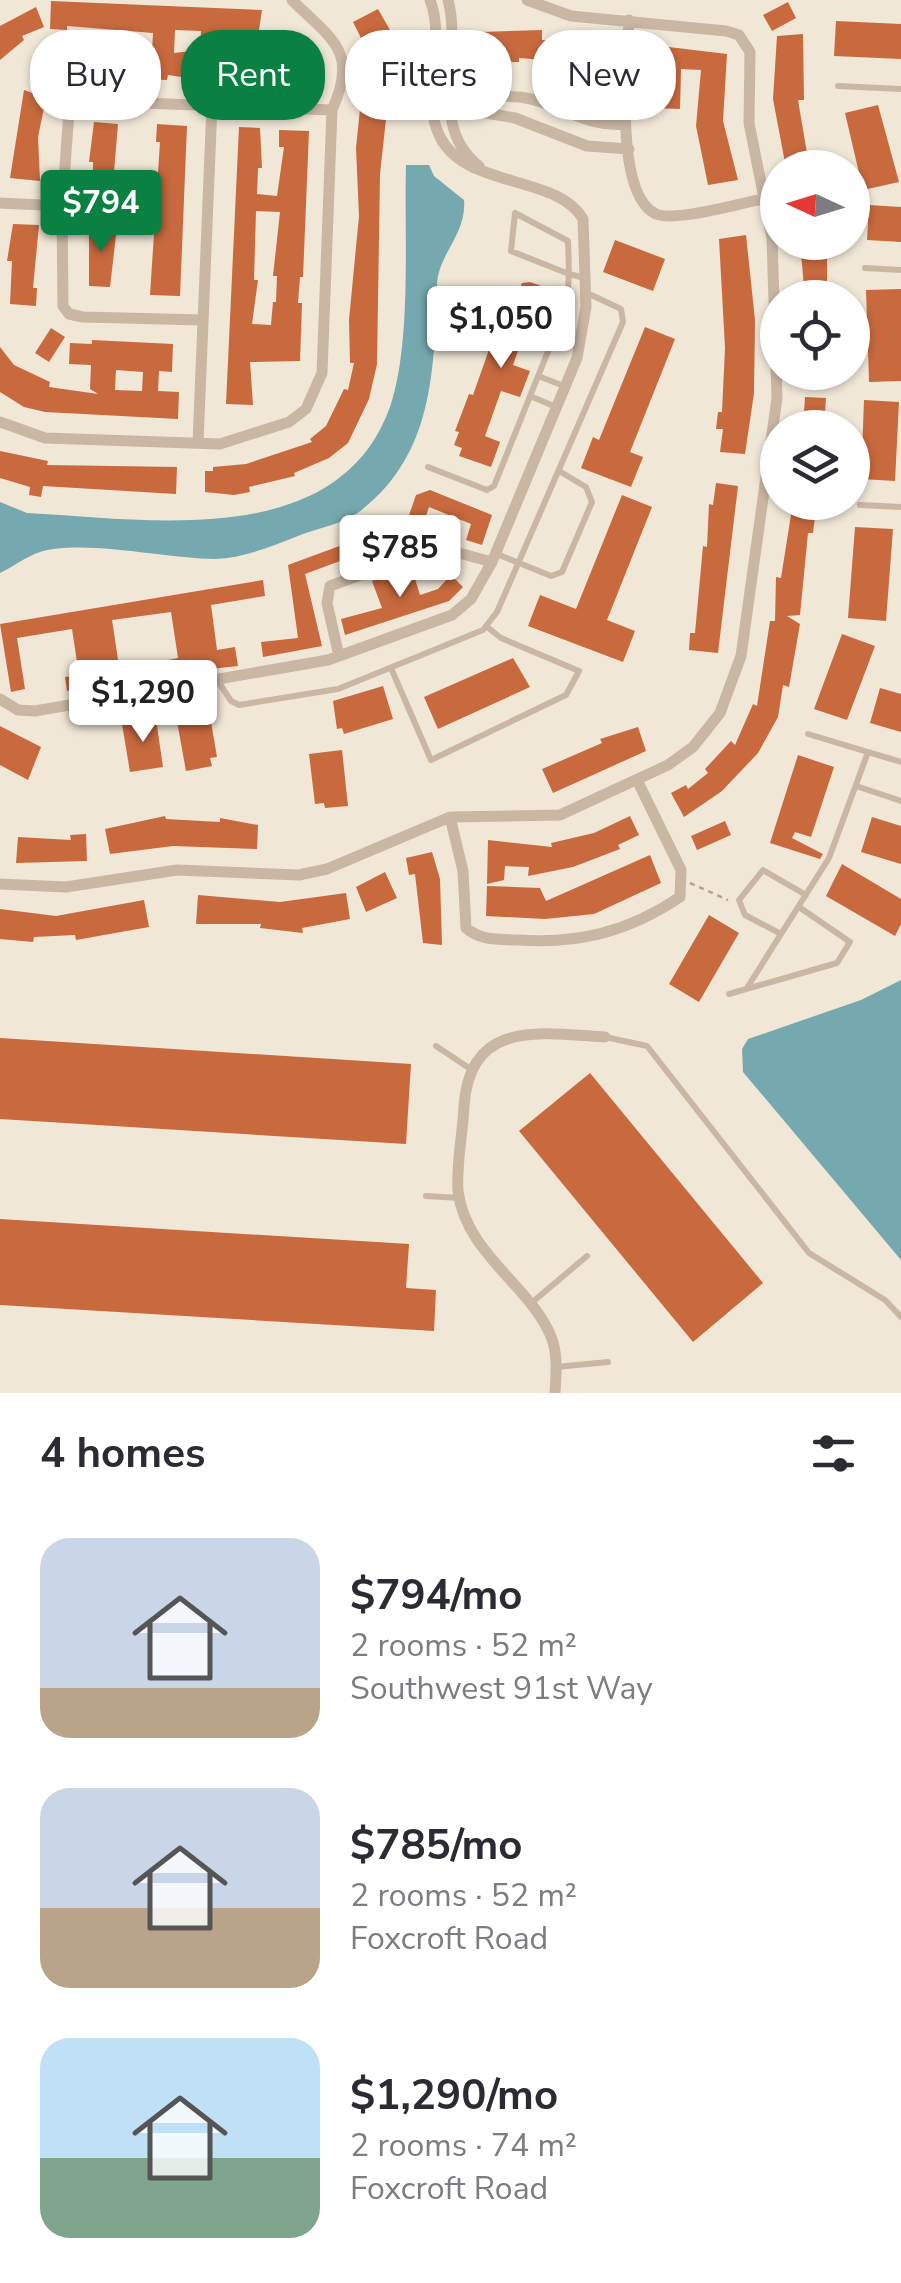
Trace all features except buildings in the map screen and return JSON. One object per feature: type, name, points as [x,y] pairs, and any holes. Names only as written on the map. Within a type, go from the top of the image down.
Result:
[{"type":"street","points":[[0,422],[44,438],[198,443],[241,440],[289,422],[306,409],[322,373],[332,110],[345,79],[344,61],[333,40],[292,0]]},
{"type":"street","points":[[303,11],[312,0]]},
{"type":"street","points":[[430,0],[436,30]]},
{"type":"street","points":[[448,0],[454,30]]},
{"type":"street","points":[[527,0],[571,16],[726,31],[746,43],[749,123],[760,179]]},
{"type":"street","points":[[629,20],[625,124],[637,192],[645,206],[658,215],[760,200]]},
{"type":"street","points":[[181,105],[78,102],[66,126],[60,296],[69,314],[202,320]]},
{"type":"street","points":[[325,110],[332,110]]},
{"type":"street","points":[[512,118],[587,146],[629,148]]},
{"type":"street","points":[[198,443],[211,120]]},
{"type":"street","points":[[0,698],[18,710],[35,712],[339,656],[452,616],[472,599],[494,558],[576,358],[585,292],[582,219],[578,211],[464,164],[440,136],[437,120]]},
{"type":"street","points":[[452,120],[456,144],[486,171]]},
{"type":"street","points":[[545,128],[549,120]]},
{"type":"street","points":[[582,120],[592,124],[625,124]]},
{"type":"street","points":[[0,203],[62,206]]},
{"type":"street","points":[[0,884],[66,887],[177,870],[298,875],[327,869],[450,816],[560,815],[638,780],[693,747],[720,713],[741,656],[777,398],[776,297],[771,260]]},
{"type":"street","points":[[339,656],[327,603],[330,586],[438,548],[494,558]]},
{"type":"street","points":[[450,816],[463,871],[466,928],[473,934],[564,943],[593,938],[661,910],[680,897],[683,882],[638,780]]},
{"type":"street","points":[[555,1393],[553,1342],[490,1261],[461,1198],[466,1083],[472,1070],[498,1041],[520,1034],[606,1037]]},
{"type":"lane","points":[[838,86],[901,89]]},
{"type":"lane","points":[[428,466],[487,490],[494,486],[565,309],[569,274],[568,241],[515,213],[510,250],[569,274],[584,278]]},
{"type":"lane","points":[[865,268],[901,270]]},
{"type":"lane","points":[[218,680],[231,701],[240,705],[338,689],[460,642],[486,626],[497,612],[623,322],[621,310],[585,292]]},
{"type":"lane","points":[[538,376],[565,386]]},
{"type":"lane","points":[[530,396],[556,406]]},
{"type":"lane","points":[[494,558],[551,576],[562,572],[592,502],[586,487],[558,471]]},
{"type":"lane","points":[[870,505],[901,507]]},
{"type":"lane","points":[[390,668],[432,760],[566,694],[579,671],[501,638],[486,626]]},
{"type":"lane","points":[[808,734],[901,762]]},
{"type":"lane","points":[[747,988],[842,831],[868,752]]},
{"type":"lane","points":[[856,786],[901,802]]},
{"type":"lane","points":[[781,934],[745,915],[738,906],[764,870],[806,895]]},
{"type":"lane","points":[[729,994],[838,963],[850,942],[798,907]]},
{"type":"lane","points":[[606,1037],[647,1046],[809,1253],[885,1300],[901,1317]]},
{"type":"lane","points":[[436,1046],[472,1070]]},
{"type":"lane","points":[[426,1196],[461,1198]]},
{"type":"lane","points":[[528,1305],[587,1256]]},
{"type":"lane","points":[[556,1367],[608,1362]]},
{"type":"path","points":[[683,882],[713,891],[738,906]]},
{"type":"water","points":[[406,165],[429,165],[434,176],[464,200],[464,212],[439,274],[425,409],[416,438],[384,489],[346,519],[237,556],[215,559],[58,549],[35,554],[0,573],[0,502],[27,513],[127,519],[234,517],[284,506],[328,486],[364,453],[390,407],[402,352]]},
{"type":"water","points":[[901,980],[901,1260],[743,1072],[742,1049],[748,1039],[861,1000]]}]
